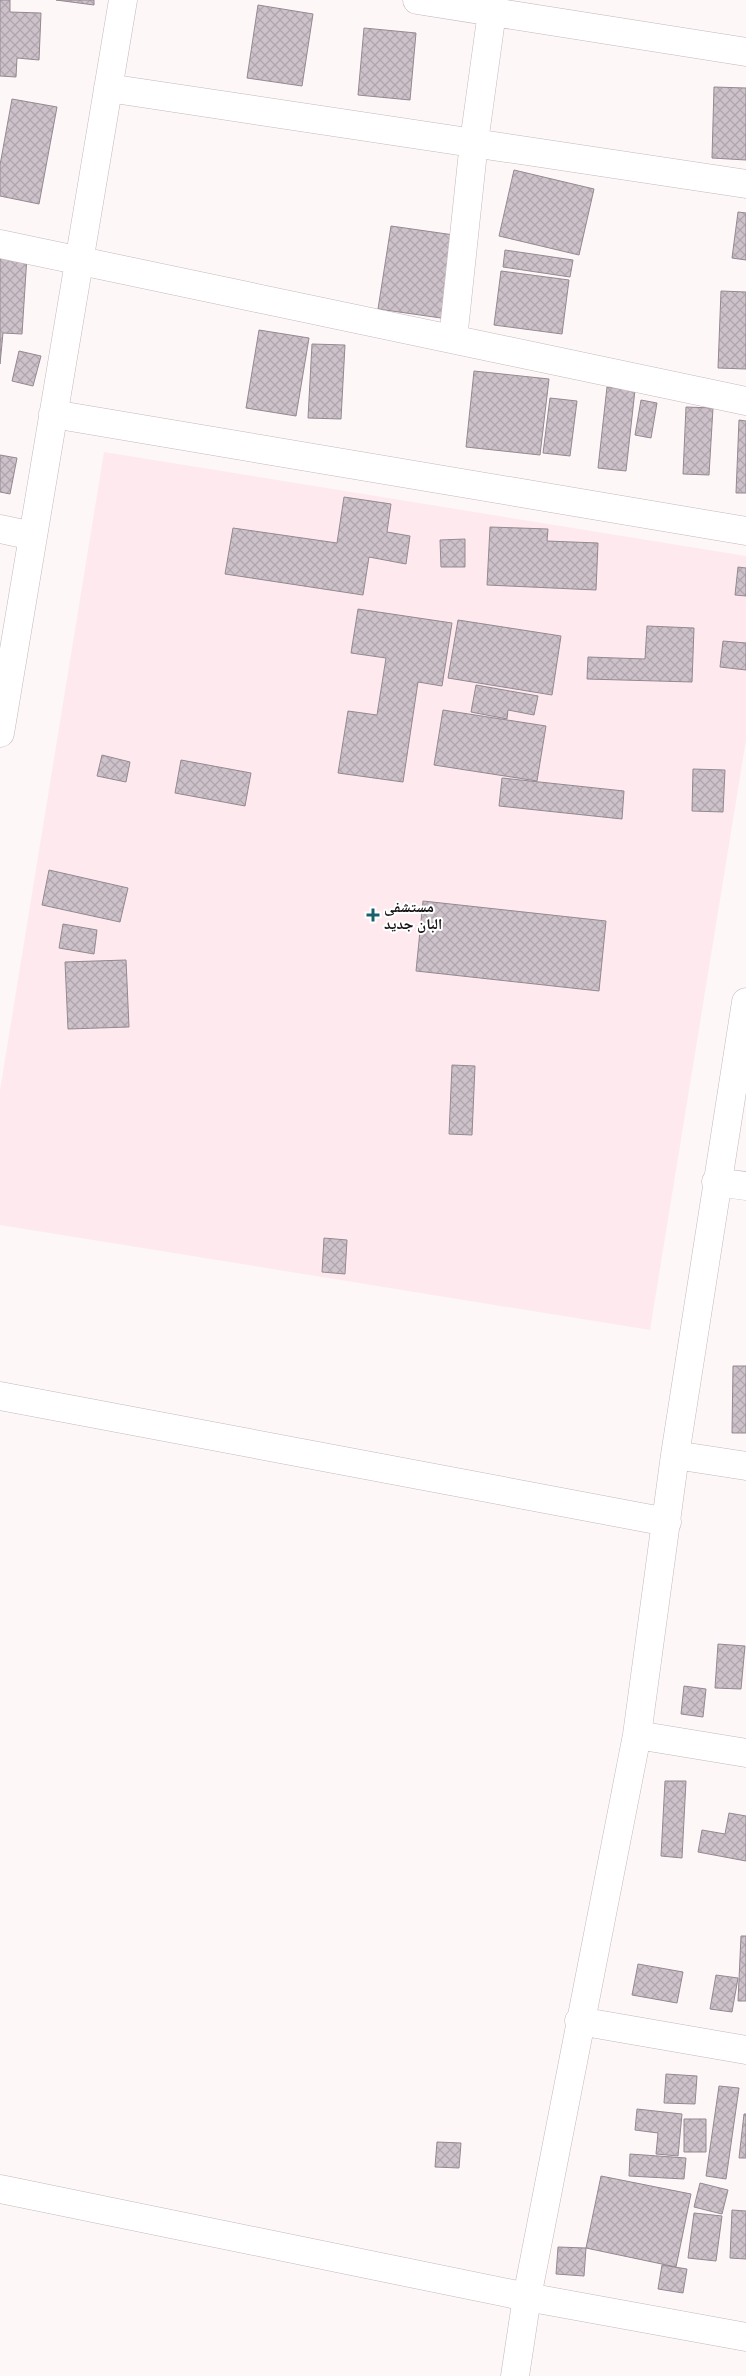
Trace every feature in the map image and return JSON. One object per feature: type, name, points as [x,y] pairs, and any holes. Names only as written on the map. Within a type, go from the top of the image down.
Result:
[{"type":"street","points":[[0,733],[123,0]]},
{"type":"street","points":[[416,0],[746,52]]},
{"type":"street","points":[[453,339],[474,142],[492,12]]},
{"type":"street","points":[[108,88],[746,184]]},
{"type":"street","points":[[0,244],[746,401]]},
{"type":"street","points":[[53,414],[746,532]]},
{"type":"street","points":[[0,528],[33,536]]},
{"type":"street","points":[[515,2376],[527,2296],[579,2021],[637,1734],[675,1455],[716,1182],[746,1002]]},
{"type":"street","points":[[716,1182],[746,1186]]},
{"type":"street","points":[[0,1396],[667,1522]]},
{"type":"street","points":[[675,1455],[746,1466]]},
{"type":"street","points":[[637,1734],[746,1753]]},
{"type":"street","points":[[579,2021],[746,2050]]},
{"type":"street","points":[[0,2189],[527,2296],[746,2337]]},
{"type":"shaded area","name":"مستشفى البان جديد","points":[[104,452],[746,556],[746,740],[650,1330],[0,1225],[0,1090]]},
{"type":"building","points":[[0,0],[10,0],[10,12],[41,13],[39,60],[17,58],[16,77],[0,76]]},
{"type":"building","points":[[56,0],[94,0],[94,5]]},
{"type":"building","points":[[258,5],[313,14],[302,86],[247,78]]},
{"type":"building","points":[[364,28],[416,33],[410,100],[358,95]]},
{"type":"building","points":[[714,87],[746,88],[746,160],[712,158]]},
{"type":"building","points":[[12,99],[57,107],[39,204],[0,196],[0,165]]},
{"type":"building","points":[[514,170],[594,189],[579,255],[499,236]]},
{"type":"building","points":[[738,212],[746,213],[746,260],[732,258]]},
{"type":"building","points":[[391,226],[461,236],[448,319],[378,309]]},
{"type":"building","points":[[505,250],[573,260],[570,277],[503,267]]},
{"type":"building","points":[[0,254],[27,256],[22,334],[3,333],[0,364]]},
{"type":"building","points":[[501,271],[569,280],[562,334],[494,325]]},
{"type":"building","points":[[721,291],[746,292],[746,369],[718,368]]},
{"type":"building","points":[[259,330],[309,338],[296,416],[246,408]]},
{"type":"building","points":[[312,344],[345,345],[341,419],[308,418]]},
{"type":"building","points":[[19,351],[41,356],[33,386],[12,381]]},
{"type":"building","points":[[474,371],[549,379],[540,455],[466,447]]},
{"type":"building","points":[[607,387],[635,390],[626,471],[598,468]]},
{"type":"building","points":[[550,398],[577,401],[570,456],[543,453]]},
{"type":"building","points":[[641,400],[657,403],[651,438],[635,435]]},
{"type":"building","points":[[686,407],[713,408],[709,475],[683,474]]},
{"type":"building","points":[[739,420],[746,421],[746,493],[736,493]]},
{"type":"building","points":[[0,455],[17,458],[10,494],[0,492]]},
{"type":"building","points":[[344,497],[391,504],[387,532],[410,536],[406,564],[369,557],[363,595],[225,574],[233,528],[337,543]]},
{"type":"building","points":[[490,527],[548,529],[547,541],[598,543],[596,590],[487,585]]},
{"type":"building","points":[[465,539],[465,567],[441,567],[440,540]]},
{"type":"building","points":[[738,567],[746,568],[746,596],[735,595]]},
{"type":"building","points":[[358,609],[452,623],[442,686],[418,682],[403,782],[338,773],[348,711],[377,715],[386,658],[351,653]]},
{"type":"building","points":[[458,620],[561,636],[552,695],[448,678]]},
{"type":"building","points":[[647,626],[694,628],[692,682],[587,679],[588,657],[645,659]]},
{"type":"building","points":[[723,641],[746,643],[746,670],[720,667]]},
{"type":"building","points":[[476,685],[538,696],[534,715],[508,710],[507,719],[471,712]]},
{"type":"building","points":[[443,710],[546,726],[537,781],[434,765]]},
{"type":"building","points":[[102,755],[130,762],[126,782],[97,776]]},
{"type":"building","points":[[181,760],[251,773],[245,806],[175,793]]},
{"type":"building","points":[[693,769],[725,770],[723,812],[692,811]]},
{"type":"building","points":[[502,778],[624,791],[622,819],[499,806]]},
{"type":"building","points":[[49,870],[128,888],[120,922],[42,905]]},
{"type":"building","points":[[423,901],[606,921],[599,991],[416,971]]},
{"type":"building","points":[[63,924],[97,930],[94,954],[59,948]]},
{"type":"building","points":[[126,960],[129,1027],[68,1029],[65,962]]},
{"type":"building","points":[[452,1065],[475,1066],[472,1135],[449,1134]]},
{"type":"building","points":[[324,1238],[347,1240],[345,1274],[322,1272]]},
{"type":"building","points":[[733,1366],[746,1366],[746,1433],[732,1433]]},
{"type":"building","points":[[718,1644],[745,1646],[741,1689],[715,1688]]},
{"type":"building","points":[[684,1686],[706,1689],[703,1717],[681,1714]]},
{"type":"building","points":[[665,1781],[686,1781],[682,1858],[661,1856]]},
{"type":"building","points":[[729,1813],[746,1816],[746,1861],[698,1852],[702,1830],[725,1834]]},
{"type":"building","points":[[741,1936],[746,1936],[746,2001],[738,2001]]},
{"type":"building","points":[[638,1964],[683,1972],[677,2003],[632,1995]]},
{"type":"building","points":[[716,1975],[738,1978],[732,2012],[710,2009]]},
{"type":"building","points":[[666,2074],[697,2076],[695,2104],[664,2103]]},
{"type":"building","points":[[719,2086],[739,2088],[726,2179],[706,2176]]},
{"type":"building","points":[[637,2109],[682,2114],[678,2156],[656,2154],[658,2133],[635,2130]]},
{"type":"building","points":[[744,2114],[746,2114],[746,2158],[739,2158]]},
{"type":"building","points":[[684,2119],[706,2119],[706,2152],[684,2152]]},
{"type":"building","points":[[437,2142],[461,2143],[459,2168],[435,2167]]},
{"type":"building","points":[[630,2154],[686,2158],[684,2179],[629,2176]]},
{"type":"building","points":[[601,2176],[691,2194],[676,2267],[586,2248]]},
{"type":"building","points":[[700,2183],[728,2190],[722,2214],[694,2207]]},
{"type":"building","points":[[732,2210],[746,2211],[746,2259],[730,2258]]},
{"type":"building","points":[[694,2213],[722,2216],[716,2261],[688,2258]]},
{"type":"building","points":[[558,2247],[586,2248],[584,2276],[556,2274]]},
{"type":"building","points":[[662,2265],[687,2269],[683,2293],[658,2289]]},
{"type":"place","name":"مستشفى البان جديد","points":[[373,915]]}]
